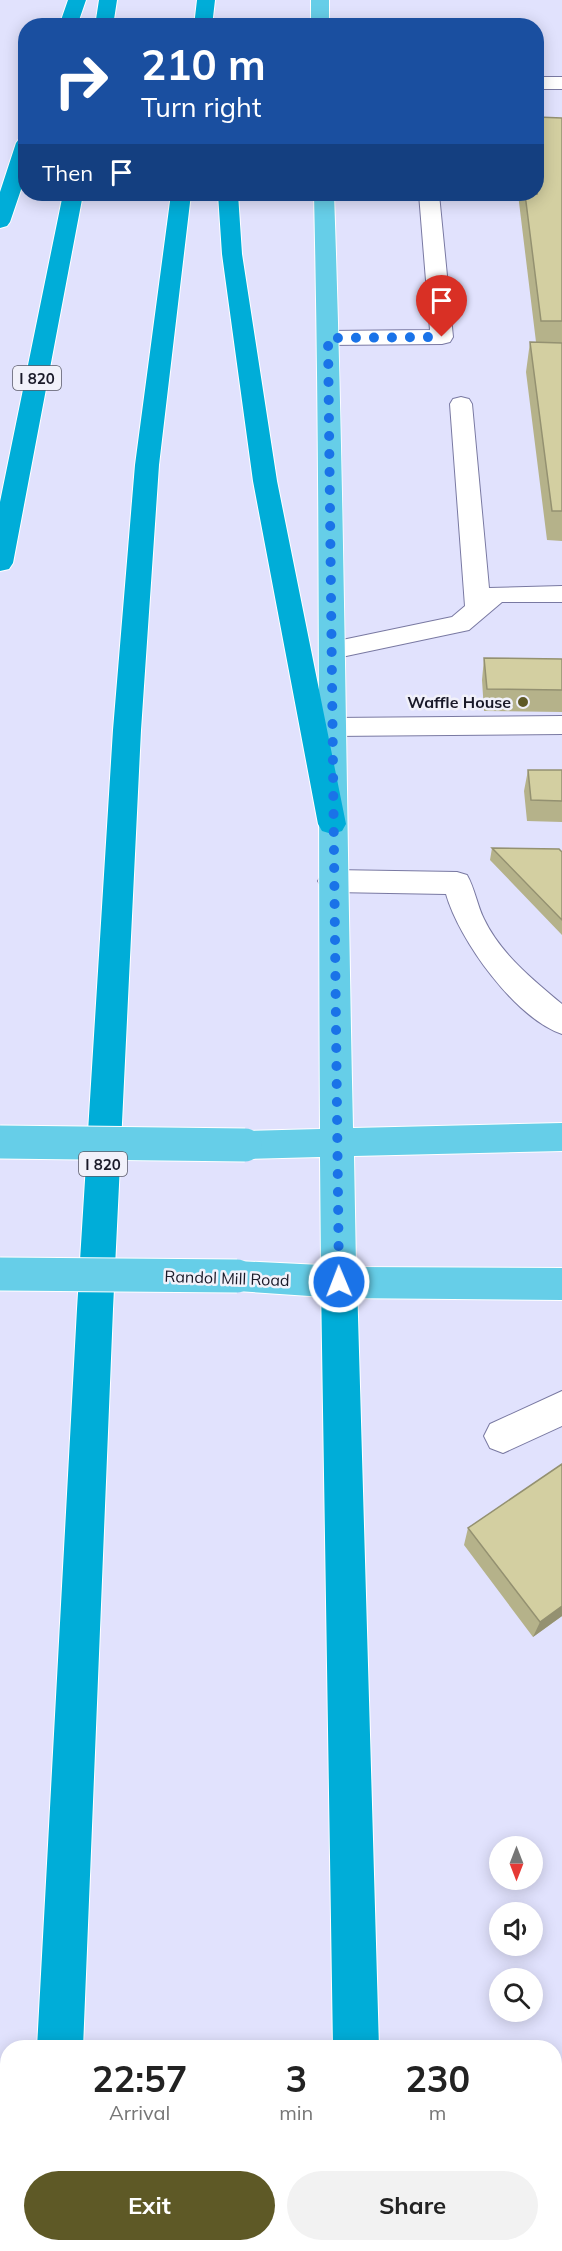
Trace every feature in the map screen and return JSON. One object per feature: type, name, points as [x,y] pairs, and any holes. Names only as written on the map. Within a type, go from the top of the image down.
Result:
[{"type":"highway","points":[[71,18],[77,0]]},
{"type":"highway","points":[[105,18],[108,0]]},
{"type":"highway","points":[[204,18],[206,0]]},
{"type":"highway","points":[[215,0],[216,18]]},
{"type":"highway","points":[[0,222],[18,167]]},
{"type":"highway","name":"I 820","points":[[0,563],[72,201]]},
{"type":"highway","name":"I 820","points":[[60,2040],[95,1309],[127,730],[147,465],[181,201]]},
{"type":"highway","points":[[228,201],[232,254],[265,481],[332,824]]},
{"type":"highway","points":[[339,1282],[356,2040]]},
{"type":"main road","points":[[320,0],[320,18]]},
{"type":"main road","points":[[324,201],[328,338],[339,1282]]},
{"type":"main road","points":[[0,1142],[245,1145],[562,1137]]},
{"type":"main road","name":"Randol Mill Road","points":[[0,1274],[237,1276],[339,1282],[562,1284]]},
{"type":"street","points":[[544,82],[562,83]]},
{"type":"street","points":[[328,338],[442,337],[430,201]]},
{"type":"street","points":[[461,404],[478,609]]},
{"type":"street","points":[[332,650],[460,624],[496,594],[562,594]]},
{"type":"street","points":[[333,727],[562,725]]},
{"type":"street","points":[[333,881],[457,883],[472,926],[497,960],[534,1000],[562,1021]]},
{"type":"street","points":[[503,1436],[562,1408]]},
{"type":"building","points":[[544,117],[562,118],[562,321],[541,321],[526,201],[544,201]]},
{"type":"building","points":[[530,342],[562,343],[562,511],[552,511]]},
{"type":"building","points":[[484,658],[562,659],[562,690],[487,689]]},
{"type":"building","points":[[528,770],[562,770],[562,801],[531,800]]},
{"type":"building","points":[[492,848],[559,849],[562,852],[562,920]]},
{"type":"building","points":[[562,1464],[562,1606],[540,1622],[468,1528]]},
{"type":"place","name":"Waffle House","points":[[523,702]]},
{"type":"route","points":[[339,1282],[332,824],[331,429],[328,338],[442,337]]}]
